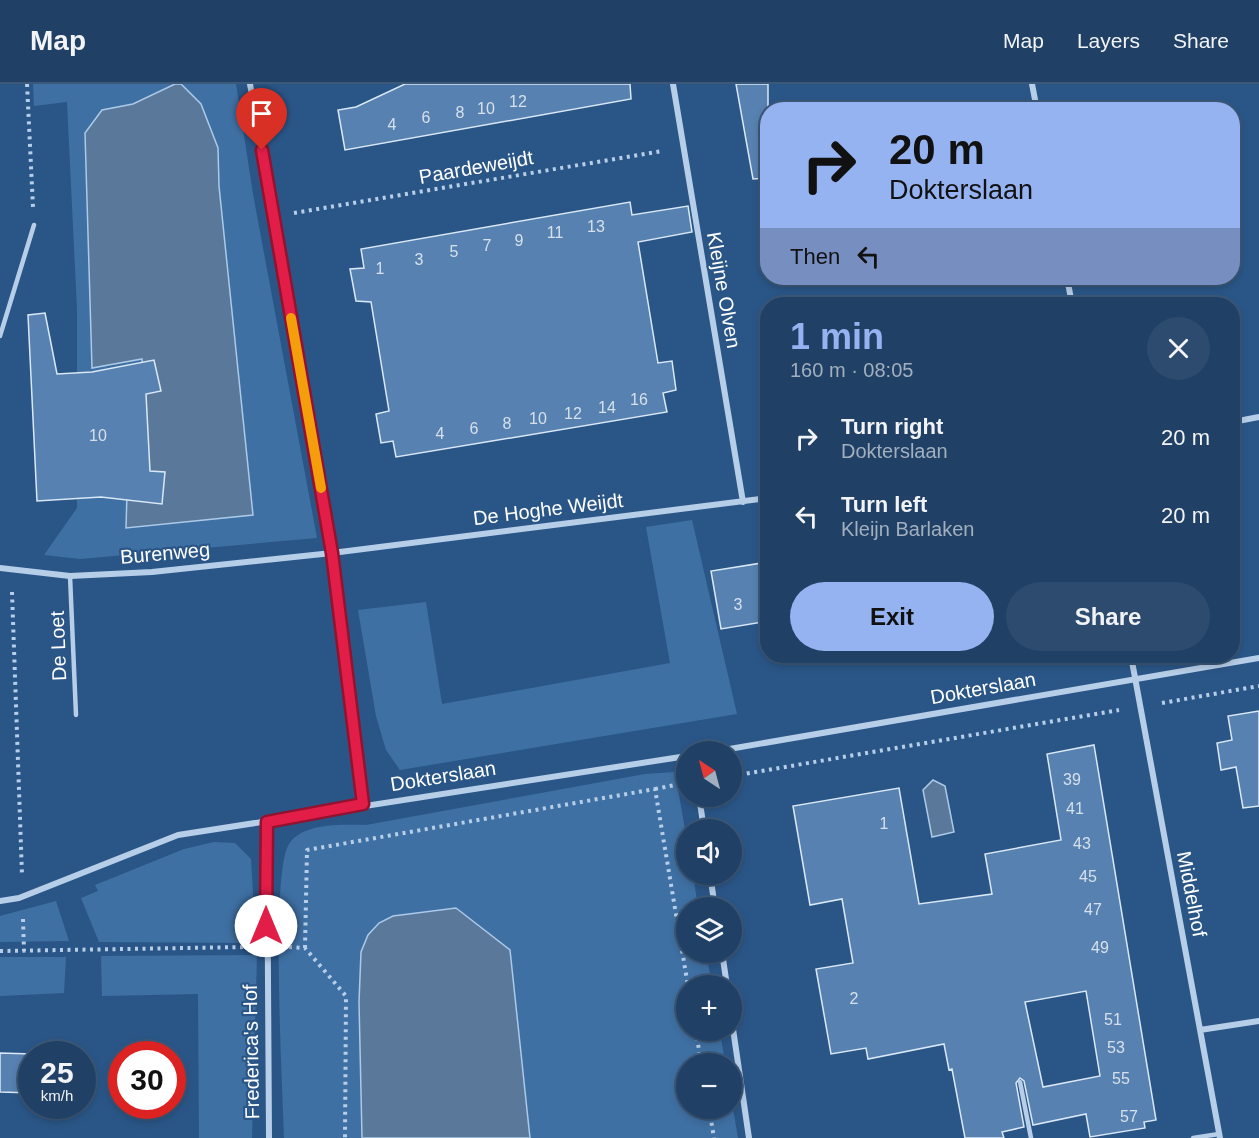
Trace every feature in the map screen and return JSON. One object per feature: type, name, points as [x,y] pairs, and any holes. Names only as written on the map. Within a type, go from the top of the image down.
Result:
[{"type":"street","points":[[250,84],[332,553],[363,804]]},
{"type":"street","name":"Kleijne Olven","points":[[673,84],[743,502]]},
{"type":"street","points":[[1032,84],[1035,102]]},
{"type":"street","points":[[1240,421],[1259,417]]},
{"type":"street","name":"De Hoghe Weijdt","points":[[332,553],[760,499]]},
{"type":"street","name":"Burenweg","points":[[0,568],[70,576],[152,572],[332,553]]},
{"type":"street","name":"Dokterslaan","points":[[1240,661],[1259,658]]},
{"type":"street","name":"Middelhof","points":[[1132,663],[1220,1136]]},
{"type":"street","name":"Dokterslaan","points":[[742,747],[1229,663]]},
{"type":"street","name":"Dokterslaan","points":[[0,901],[23,896],[178,835],[267,822],[363,804],[676,758]]},
{"type":"street","name":"Frederica's Hof","points":[[267,822],[269,1138]]},
{"type":"street","points":[[1200,1030],[1259,1021]]},
{"type":"street","points":[[735,1041],[749,1138]]},
{"type":"lane","points":[[0,336],[34,225]]},
{"type":"lane","name":"De Loet","points":[[70,576],[76,715]]},
{"type":"lane","points":[[1020,1082],[1031,1138]]},
{"type":"lane","points":[[1192,1138],[1220,1136]]},
{"type":"path","points":[[27,84],[34,225]]},
{"type":"path","name":"Paardeweijdt","points":[[274,216],[684,147]]},
{"type":"path","points":[[11,569],[24,951]]},
{"type":"path","points":[[742,774],[1259,686]]},
{"type":"path","points":[[345,1138],[346,996],[305,948],[307,850],[676,785]]},
{"type":"path","points":[[655,789],[686,975]]},
{"type":"path","points":[[0,951],[305,948]]},
{"type":"path","points":[[711,1119],[714,1138]]},
{"type":"shaded area","points":[[33,84],[175,84],[133,104],[102,110],[107,367],[142,358],[147,494],[128,494],[126,528],[253,515],[219,186],[218,148],[201,104],[181,84],[236,84],[253,194],[317,538],[80,559],[44,555],[77,508],[77,309],[67,102],[34,106]]},
{"type":"shaded area","points":[[175,84],[181,84],[201,104],[218,148],[219,186],[253,515],[126,528],[127,493],[147,493],[142,359],[92,368],[85,133],[102,110],[133,104]]},
{"type":"shaded area","points":[[692,520],[737,714],[400,770],[386,750],[376,716],[358,610],[426,602],[442,704],[670,663],[646,527]]},
{"type":"shaded area","points":[[675,772],[676,807],[681,807],[683,819],[676,819],[676,885],[695,885],[696,897],[676,897],[676,963],[708,963],[710,975],[676,975],[676,1041],[722,1041],[723,1053],[676,1053],[676,1119],[735,1119],[738,1138],[530,1138],[510,950],[406,917],[393,916],[361,952],[359,1002],[362,1138],[284,1138],[279,937],[283,863],[289,844],[304,832],[324,826],[366,825],[645,774]]},
{"type":"shaded area","points":[[933,780],[945,786],[954,832],[932,837],[923,790]]},
{"type":"shaded area","points":[[214,842],[235,843],[251,859],[256,943],[99,942],[81,898],[98,891],[95,885],[184,849]]},
{"type":"shaded area","points":[[56,901],[69,941],[0,942],[0,916]]},
{"type":"shaded area","points":[[456,908],[510,950],[530,1138],[362,1138],[359,1002],[361,952],[368,935],[379,923],[393,916]]},
{"type":"shaded area","points":[[257,955],[252,1138],[199,1138],[198,994],[102,996],[101,956]]},
{"type":"shaded area","points":[[0,957],[66,957],[64,993],[0,996]]},
{"type":"building","points":[[405,84],[630,84],[631,99],[345,150],[338,110],[356,107]]},
{"type":"building","points":[[736,84],[768,84],[768,102],[760,102],[760,179],[753,179]]},
{"type":"building","points":[[630,202],[632,215],[688,206],[692,232],[638,242],[658,363],[672,361],[676,390],[663,393],[667,412],[396,457],[393,441],[381,443],[376,414],[389,411],[371,302],[356,301],[350,269],[364,268],[361,249]]},
{"type":"building","points":[[45,313],[57,374],[92,372],[154,360],[161,391],[146,394],[150,471],[165,472],[162,504],[101,497],[37,501],[28,315]]},
{"type":"building","points":[[760,563],[760,622],[721,629],[711,571]]},
{"type":"building","points":[[1259,711],[1259,806],[1243,808],[1236,767],[1221,770],[1217,743],[1232,740],[1228,716]]},
{"type":"building","points":[[1094,745],[1156,1120],[1144,1122],[1145,1128],[1090,1137],[1086,1114],[1033,1125],[1024,1081],[1020,1078],[1016,1083],[1024,1127],[1002,1132],[1004,1138],[965,1138],[952,1069],[949,1070],[944,1044],[868,1059],[866,1048],[831,1054],[816,969],[853,963],[842,899],[810,905],[793,806],[899,788],[919,904],[992,894],[985,854],[1061,840],[1047,754]],"holes":[[[1086,991],[1100,1076],[1043,1087],[1025,1002]]]},
{"type":"building","points":[[0,1053],[18,1054],[18,1093],[0,1092]]},
{"type":"slow traffic","points":[[291,318],[321,488]]},
{"type":"route","points":[[262,150],[332,553],[363,804],[267,822],[266,926]]}]
